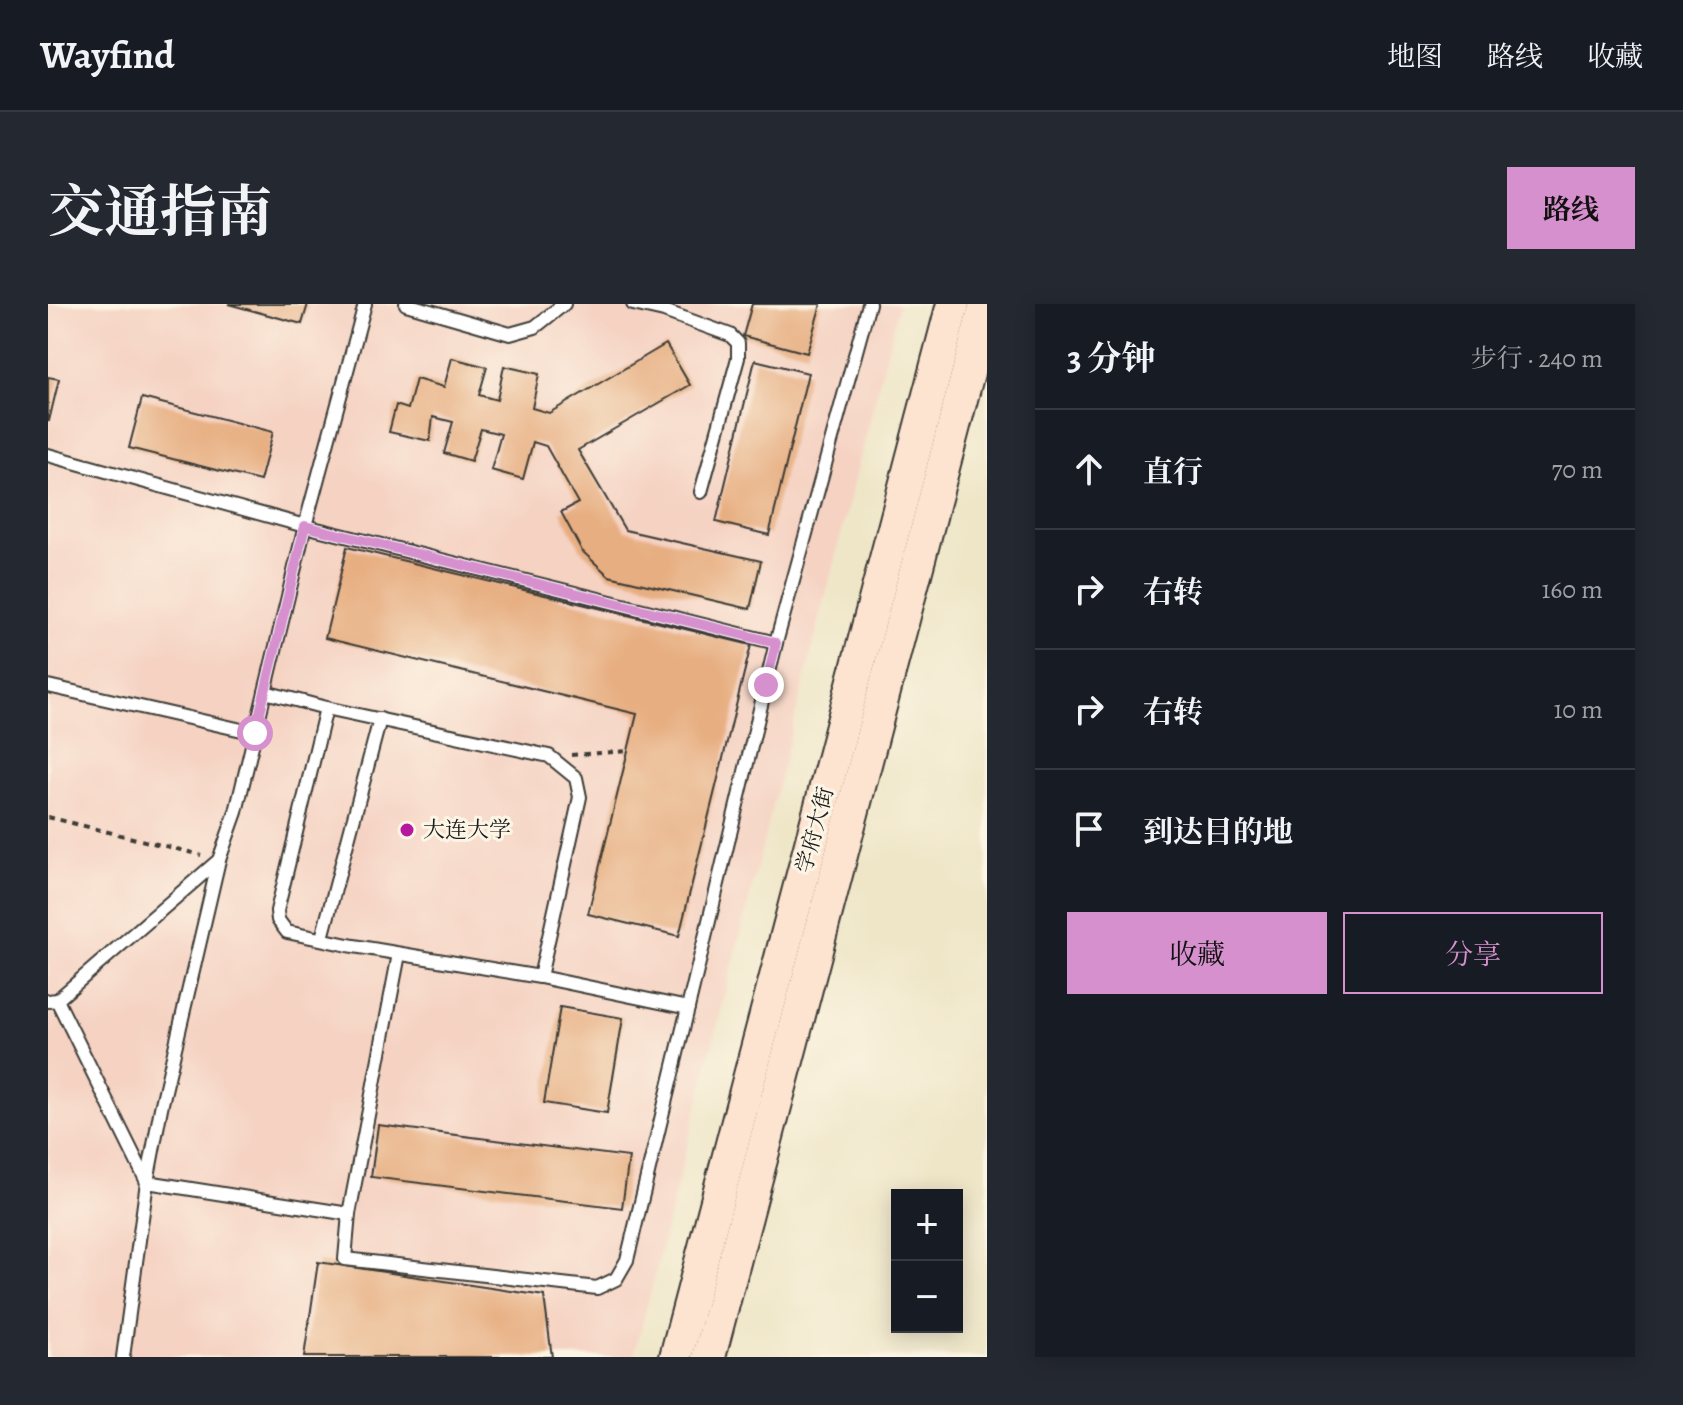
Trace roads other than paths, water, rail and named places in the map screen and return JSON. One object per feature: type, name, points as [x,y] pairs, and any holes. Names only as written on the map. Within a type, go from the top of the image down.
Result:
[{"type":"main road","name":"学府大街","points":[[676,1357],[953,304]]},
{"type":"main road","name":"学府大街","points":[[709,1357],[986,304]]},
{"type":"lane","points":[[123,1357],[147,1182],[161,1108],[219,860],[236,812],[305,526],[365,304]]},
{"type":"lane","points":[[406,304],[510,334],[535,327],[564,304]]},
{"type":"lane","points":[[633,304],[664,311],[730,335],[738,343],[738,358],[701,492]]},
{"type":"lane","points":[[399,954],[349,1214],[345,1259],[597,1288],[616,1279],[627,1260],[776,643],[869,304]]},
{"type":"lane","points":[[48,455],[305,526],[776,643]]},
{"type":"lane","points":[[48,686],[255,733]]},
{"type":"lane","points":[[265,692],[549,756],[576,778],[580,797],[540,977]]},
{"type":"lane","points":[[326,708],[277,911],[278,920],[287,932],[540,977],[688,1008]]},
{"type":"lane","points":[[322,938],[380,719]]},
{"type":"lane","points":[[147,1182],[52,1000],[219,860]]},
{"type":"lane","points":[[147,1182],[349,1214]]},
{"type":"place","name":"大连大学","points":[[407,830]]}]
